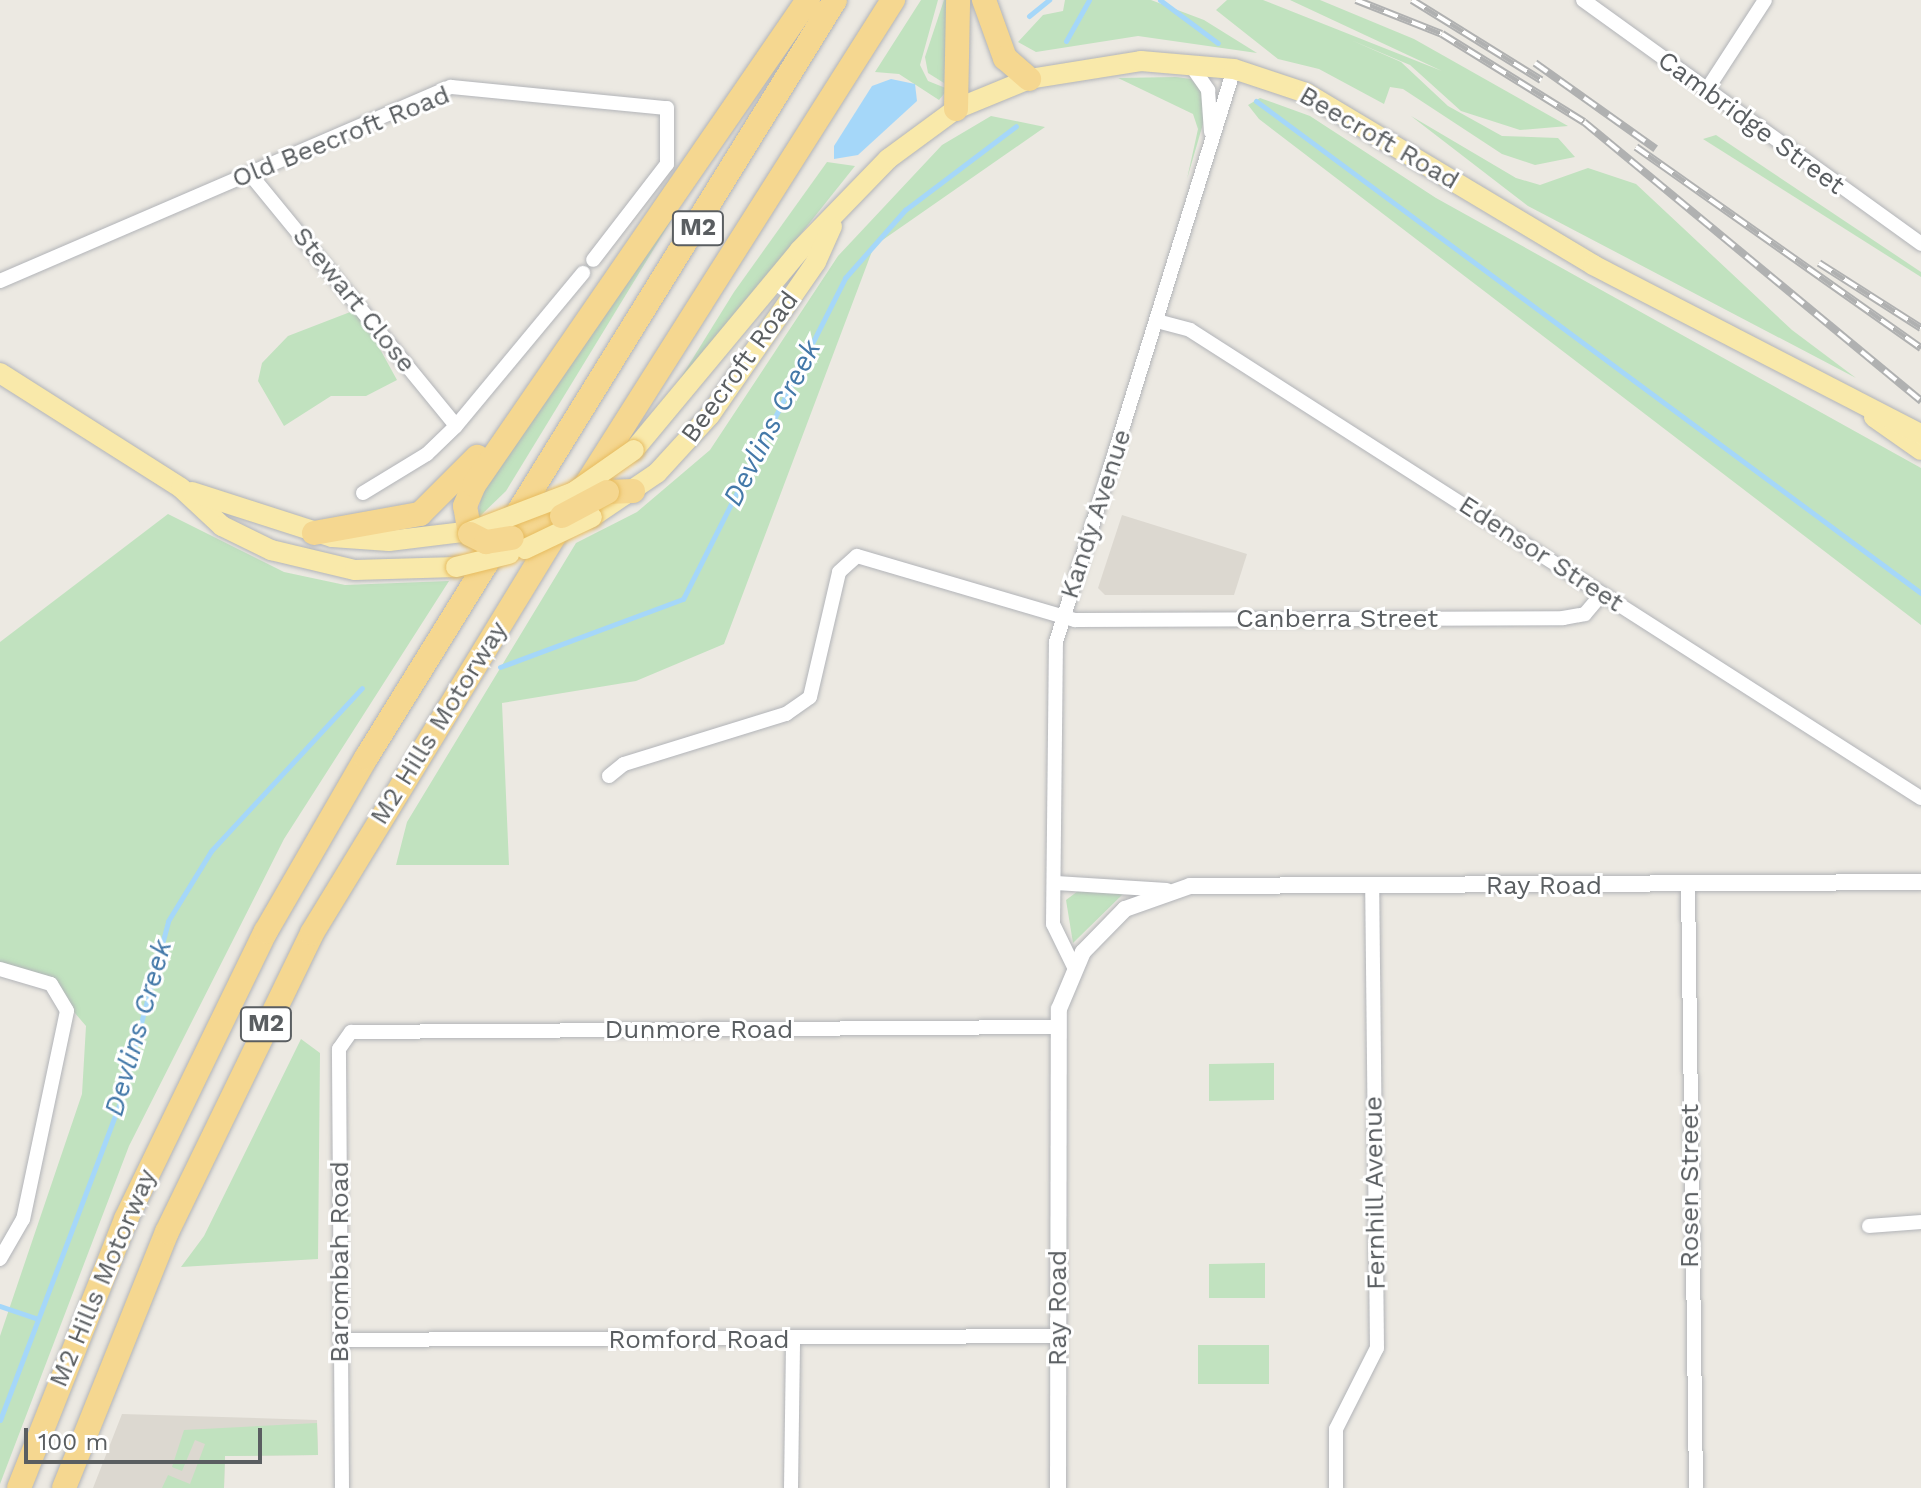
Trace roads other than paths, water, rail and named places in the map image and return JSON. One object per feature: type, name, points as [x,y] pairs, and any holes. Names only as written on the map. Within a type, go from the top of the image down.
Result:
[{"type":"highway","name":"M2","points":[[470,532],[465,506],[474,485],[808,0]]},
{"type":"highway","name":"M2 Hills Motorway","points":[[19,1488],[126,1219],[266,931],[366,758],[835,0]]},
{"type":"highway","name":"M2 Hills Motorway","points":[[64,1488],[167,1232],[312,933],[893,0]]},
{"type":"highway","points":[[956,109],[958,0]]},
{"type":"highway","points":[[984,0],[1005,58],[1029,79]]},
{"type":"highway","name":"M2","points":[[314,533],[405,520],[434,506],[587,317]]},
{"type":"highway","points":[[470,532],[486,542],[512,538],[607,492],[633,491]]},
{"type":"main road","name":"Beecroft Road","points":[[181,488],[314,533],[389,541],[470,532],[574,492],[634,450],[799,251],[835,218],[888,159],[956,109],[1029,79],[1110,62],[1190,64],[1234,69],[1331,105],[1593,265],[1871,414],[1921,434]]},
{"type":"main road","name":"Beecroft Road","points":[[0,373],[181,488],[222,526],[271,550],[355,570],[456,567],[525,549],[592,517],[633,491],[710,415],[816,262],[835,218]]},
{"type":"main road","name":"Beecroft Road","points":[[1871,414],[1921,450]]},
{"type":"street","name":"Cambridge Street","points":[[1583,0],[1921,244]]},
{"type":"street","points":[[1706,91],[1765,0]]},
{"type":"street","points":[[1190,64],[1208,90],[1211,148]]},
{"type":"street","name":"Kandy Avenue","points":[[1074,967],[1055,936],[1056,642],[1234,69]]},
{"type":"street","name":"Old Beecroft Road","points":[[0,281],[451,87],[667,108],[667,164],[593,260]]},
{"type":"street","name":"Stewart Close","points":[[250,174],[456,426]]},
{"type":"street","points":[[363,493],[427,454],[456,426],[583,273]]},
{"type":"street","name":"Edensor Street","points":[[1157,321],[1190,330],[1921,798]]},
{"type":"street","name":"Canberra Street","points":[[609,776],[624,764],[786,714],[810,697],[839,572],[849,559],[867,558],[1063,619],[1563,618],[1585,614],[1602,594]]},
{"type":"street","name":"Ray Road","points":[[1056,883],[1167,890],[1921,882]]},
{"type":"street","name":"Rosen Street","points":[[1688,884],[1696,1488]]},
{"type":"street","name":"Fernhill Avenue","points":[[1336,1488],[1336,1429],[1377,1348],[1372,887]]},
{"type":"street","name":"Ray Road","points":[[1058,1488],[1057,1027],[1074,967],[1109,921],[1167,890]]},
{"type":"street","points":[[0,969],[51,984],[67,1011],[23,1219],[0,1259]]},
{"type":"street","name":"Dunmore Road","points":[[343,1038],[1057,1027]]},
{"type":"street","name":"Barombah Road","points":[[342,1488],[343,1038]]},
{"type":"street","points":[[1869,1226],[1921,1222]]},
{"type":"street","name":"Romford Road","points":[[341,1340],[793,1341],[1058,1336]]},
{"type":"street","points":[[791,1488],[793,1341]]},
{"type":"water","points":[[891,79],[915,84],[917,101],[858,155],[834,159],[834,146],[872,86]]},
{"type":"waterway","points":[[1029,16],[1049,0]]},
{"type":"waterway","name":"Devlins Creek","points":[[1066,41],[1089,0]]},
{"type":"waterway","points":[[1160,0],[1218,43]]},
{"type":"waterway","points":[[1256,101],[1921,593]]},
{"type":"waterway","name":"Devlins Creek","points":[[500,667],[683,599],[845,278],[905,210],[1016,126]]},
{"type":"waterway","name":"Devlins Creek","points":[[0,1420],[120,1102],[168,921],[211,851],[362,688]]},
{"type":"waterway","points":[[0,1306],[38,1319]]},
{"type":"railway","points":[[1356,0],[1442,34],[1584,122],[1921,401]]},
{"type":"railway","points":[[1412,0],[1541,80]]},
{"type":"railway","points":[[1535,63],[1656,149]]},
{"type":"railway","points":[[1636,147],[1921,348]]},
{"type":"railway","points":[[1819,263],[1921,328]]}]
